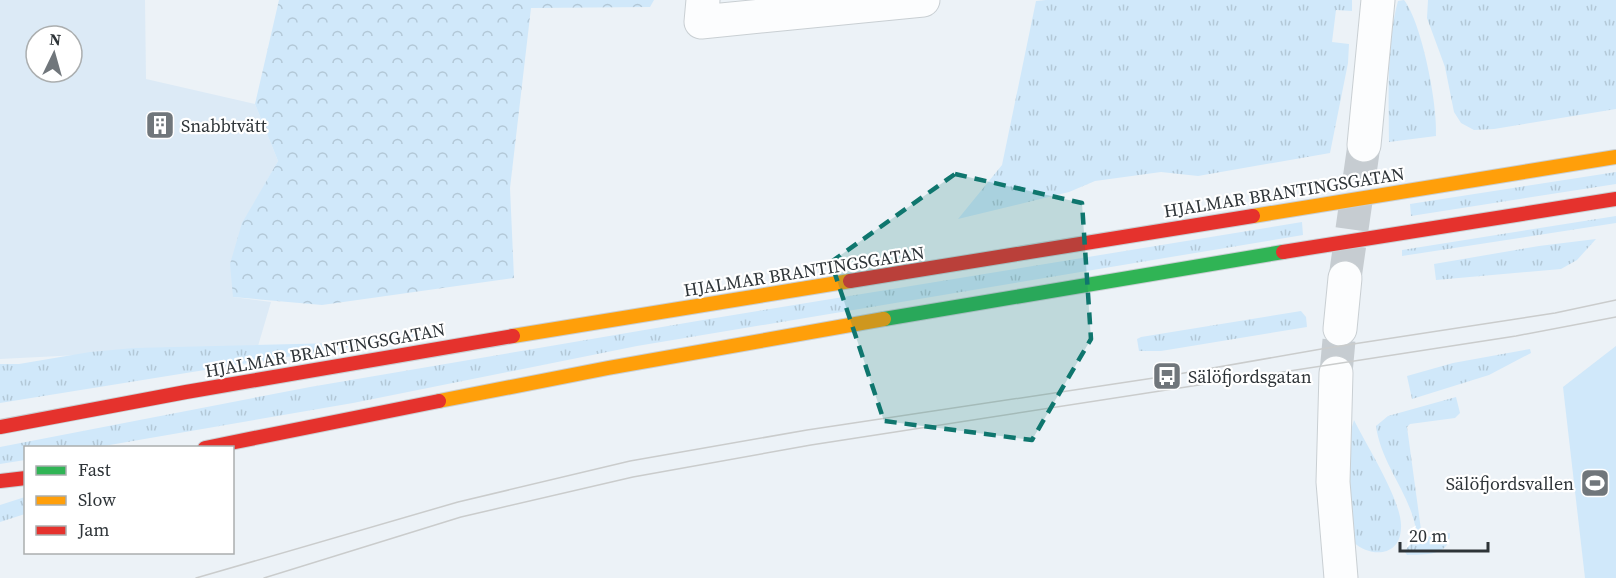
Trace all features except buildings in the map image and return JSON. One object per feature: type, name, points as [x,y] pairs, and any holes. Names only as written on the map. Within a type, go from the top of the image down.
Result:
[{"type":"main road","name":"HJALMAR BRANTINGSGATAN","points":[[0,427],[404,354],[1616,157]]},
{"type":"main road","points":[[210,446],[378,415],[605,368],[1616,199]]},
{"type":"street","points":[[703,0],[701,22],[923,0]]},
{"type":"street","points":[[1364,145],[1378,0]]},
{"type":"street","points":[[1340,329],[1345,278]]},
{"type":"street","points":[[1336,373],[1333,482],[1341,578]]},
{"type":"highlighted area","points":[[955,174],[1082,203],[1091,339],[1032,440],[884,421],[831,262]]},
{"type":"shaded area","points":[[0,0],[145,0],[146,79],[255,104],[278,161],[243,223],[233,297],[271,302],[258,346],[0,359]]},
{"type":"green space","points":[[279,0],[654,0],[650,7],[531,8],[510,188],[514,278],[322,305],[233,297],[230,264],[242,223],[278,161],[255,104]]},
{"type":"green space","points":[[1352,0],[1352,11],[1336,10],[1332,42],[1349,44],[1348,63],[1330,153],[1198,176],[1161,172],[1095,181],[1069,192],[958,219],[1002,165],[1036,1]]},
{"type":"green space","points":[[1404,0],[1417,27],[1428,65],[1436,136],[1389,142],[1389,71],[1392,35],[1398,1]]},
{"type":"green space","points":[[1428,0],[1616,0],[1616,109],[1494,129],[1474,130],[1461,123],[1454,112],[1445,67],[1427,18]]},
{"type":"green space","points":[[1616,172],[1616,184],[1411,216],[1410,204]]},
{"type":"green space","points":[[1616,216],[1616,223],[1402,256],[1402,250]]},
{"type":"green space","points":[[1302,222],[1303,235],[637,346],[353,403],[104,446],[24,446],[24,460],[0,464],[0,447],[310,387]]},
{"type":"green space","points":[[1596,239],[1577,260],[1561,269],[1436,280],[1434,264]]},
{"type":"green space","points":[[1301,311],[1306,317],[1307,327],[1161,351],[1139,351],[1137,339],[1141,337]]},
{"type":"green space","points":[[416,333],[417,336],[0,403],[0,364],[19,364],[90,352],[134,348],[338,343]]},
{"type":"green space","name":"Sälöfjordsvallen","points":[[1616,346],[1616,578],[1585,578],[1563,387]]},
{"type":"green space","points":[[1530,349],[1531,353],[1489,375],[1412,399],[1407,376],[1453,363]]},
{"type":"green space","points":[[1456,397],[1460,413],[1455,418],[1410,424],[1407,427],[1422,537],[1450,533],[1449,541],[1441,550],[1435,553],[1407,555],[1405,552],[1416,530],[1413,516],[1384,453],[1376,426],[1388,416]]},
{"type":"green space","points":[[1354,420],[1383,474],[1400,517],[1401,528],[1396,545],[1383,552],[1368,551],[1353,542],[1347,444]]},
{"type":"green space","points":[[24,497],[24,514],[0,522],[0,505]]},
{"type":"tunnel","points":[[1345,278],[1364,145]]},
{"type":"tunnel","points":[[1336,373],[1340,329]]},
{"type":"tram line","points":[[196,578],[458,502],[630,461],[807,430],[1167,376],[1327,348],[1555,313],[1616,300]]},
{"type":"tram line","points":[[264,578],[461,517],[633,477],[811,445],[1516,336],[1616,317]]},
{"type":"traffic: fast","points":[[884,319],[1283,252]]},
{"type":"traffic: slow","points":[[1253,216],[1616,157]]},
{"type":"traffic: slow","points":[[513,336],[850,281]]},
{"type":"traffic: slow","points":[[439,401],[608,368],[884,319]]},
{"type":"traffic: jam","points":[[1283,252],[1616,199]]},
{"type":"traffic: jam","points":[[850,281],[1253,216]]},
{"type":"traffic: jam","points":[[0,427],[186,392],[513,336]]},
{"type":"traffic: jam","points":[[215,446],[439,401]]},
{"type":"traffic: jam","points":[[0,481],[24,478]]},
{"type":"place","name":"Snabbtvätt","points":[[160,125]]},
{"type":"place","name":"Sälöfjordsgatan","points":[[1167,376]]},
{"type":"place","name":"Sälöfjordsvallen","points":[[1595,483]]}]
